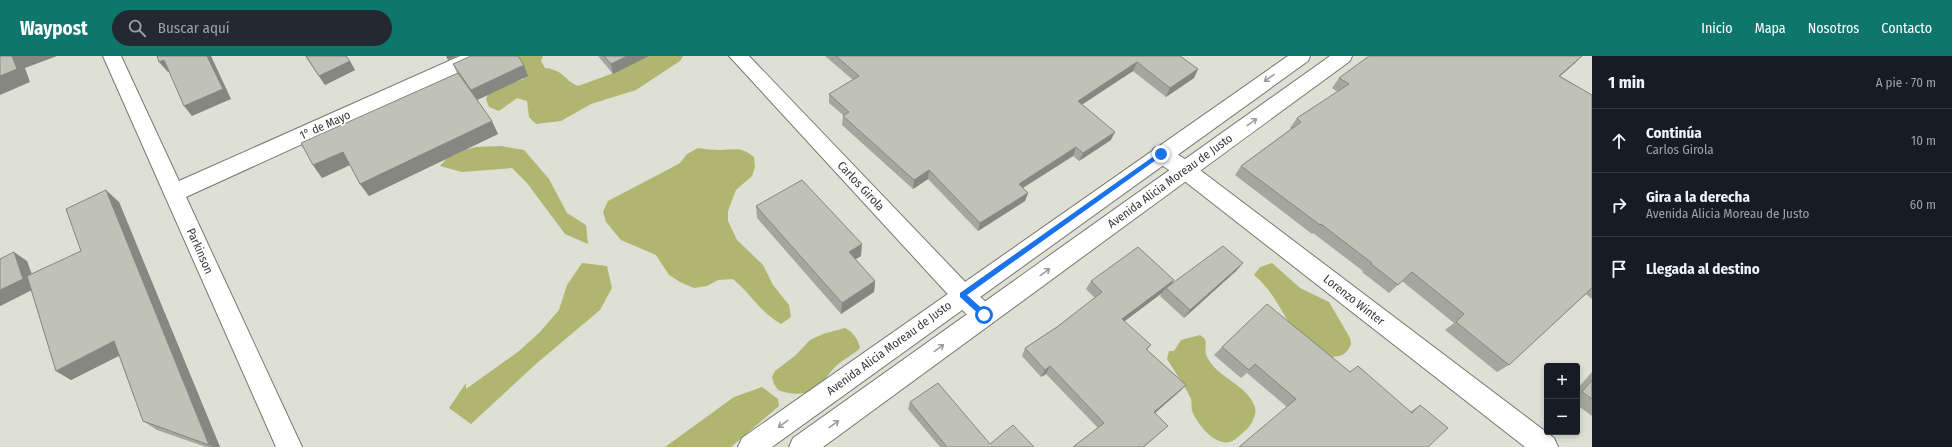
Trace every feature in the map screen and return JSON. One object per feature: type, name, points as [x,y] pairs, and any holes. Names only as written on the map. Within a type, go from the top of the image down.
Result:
[{"type":"street","name":"Parkinson","points":[[112,56],[288,447]]},
{"type":"street","name":"1° de Mayo","points":[[174,193],[477,56]]},
{"type":"street","name":"Carlos Girola","points":[[738,56],[963,295],[984,315]]},
{"type":"street","name":"Avenida Alicia Moreau de Justo","points":[[751,447],[1161,154],[1301,56]]},
{"type":"street","name":"Avenida Alicia Moreau de Justo","points":[[802,447],[1343,56]]},
{"type":"street","name":"Lorenzo Winter","points":[[1161,154],[1185,170],[1545,447]]},
{"type":"green space","points":[[509,56],[543,56],[541,61],[545,68],[557,71],[578,86],[611,74],[645,56],[683,56],[680,61],[636,90],[591,104],[561,121],[536,124],[529,117],[527,101],[517,98],[499,111],[489,107],[486,99],[490,90],[524,79],[522,71]]},
{"type":"green space","points":[[501,146],[524,150],[549,179],[567,213],[586,225],[588,244],[565,234],[527,183],[512,168],[462,172],[440,166],[452,153],[476,147]]},
{"type":"green space","points":[[698,148],[717,150],[738,149],[745,151],[754,157],[755,167],[752,176],[736,190],[728,211],[728,221],[737,240],[763,265],[773,285],[789,305],[791,317],[781,324],[767,314],[733,279],[718,280],[707,286],[694,288],[680,282],[669,275],[656,255],[621,240],[606,222],[603,212],[608,201],[680,163],[687,154]]},
{"type":"green space","points":[[582,263],[607,266],[612,288],[600,310],[537,363],[471,424],[449,408],[466,383],[466,389],[519,351],[540,332],[559,310],[567,285]]},
{"type":"green space","points":[[1272,263],[1300,288],[1329,302],[1350,338],[1351,344],[1347,352],[1338,356],[1325,357],[1297,334],[1267,288],[1254,275],[1260,267]]},
{"type":"green space","points":[[845,328],[855,336],[860,348],[837,365],[819,386],[810,392],[799,394],[778,390],[772,377],[775,371],[796,355],[810,340],[823,334]]},
{"type":"green space","points":[[1200,335],[1205,339],[1206,355],[1212,364],[1218,371],[1245,392],[1255,407],[1255,416],[1251,424],[1239,436],[1230,442],[1218,441],[1202,427],[1192,411],[1190,396],[1167,359],[1169,351],[1174,351],[1181,340]]},
{"type":"green space","points":[[762,387],[778,399],[779,406],[731,447],[665,447],[734,397]]},
{"type":"building","points":[[0,56],[12,56],[17,69],[0,76]]},
{"type":"building","points":[[157,56],[207,56],[223,89],[184,106],[164,60],[159,62]]},
{"type":"building","points":[[306,56],[346,56],[350,61],[319,76]]},
{"type":"building","points":[[471,56],[518,56],[524,65],[471,90],[453,64]]},
{"type":"building","points":[[604,56],[627,56],[611,64]]},
{"type":"building","points":[[836,56],[1180,56],[1198,69],[1170,88],[1137,62],[1078,101],[1115,132],[1083,153],[1076,147],[1019,184],[1028,193],[980,223],[929,170],[914,180],[843,116],[849,112],[829,94],[859,76]]},
{"type":"building","points":[[1369,56],[1582,56],[1559,76],[1592,95],[1592,288],[1509,365],[1456,322],[1464,314],[1412,272],[1398,285],[1321,224],[1320,225],[1241,166],[1301,122],[1297,118],[1349,84],[1339,78]]},
{"type":"building","points":[[458,73],[492,121],[360,184],[343,152],[313,165],[301,143]]},
{"type":"building","points":[[802,180],[862,244],[849,252],[875,281],[842,303],[756,206]]},
{"type":"building","points":[[106,190],[209,445],[143,421],[114,341],[56,371],[27,276],[81,251],[66,209]]},
{"type":"building","points":[[1223,246],[1243,263],[1190,310],[1166,288]]},
{"type":"building","points":[[1138,247],[1174,280],[1122,319],[1151,345],[1146,349],[1186,385],[1154,412],[1168,426],[1143,447],[1073,447],[1104,423],[1050,366],[1045,370],[1025,348],[1057,327],[1102,292],[1091,281]]},
{"type":"building","points":[[14,252],[23,279],[0,290],[0,259]]},
{"type":"building","points":[[1267,304],[1350,372],[1358,366],[1412,413],[1420,405],[1448,428],[1428,447],[1239,447],[1296,399],[1255,364],[1249,370],[1222,347]]},
{"type":"building","points":[[1592,380],[1592,399],[1582,392]]},
{"type":"building","points":[[938,383],[990,444],[1013,425],[1034,447],[947,447],[910,402]]},
{"type":"route","points":[[984,315],[963,295],[1161,154]]}]
